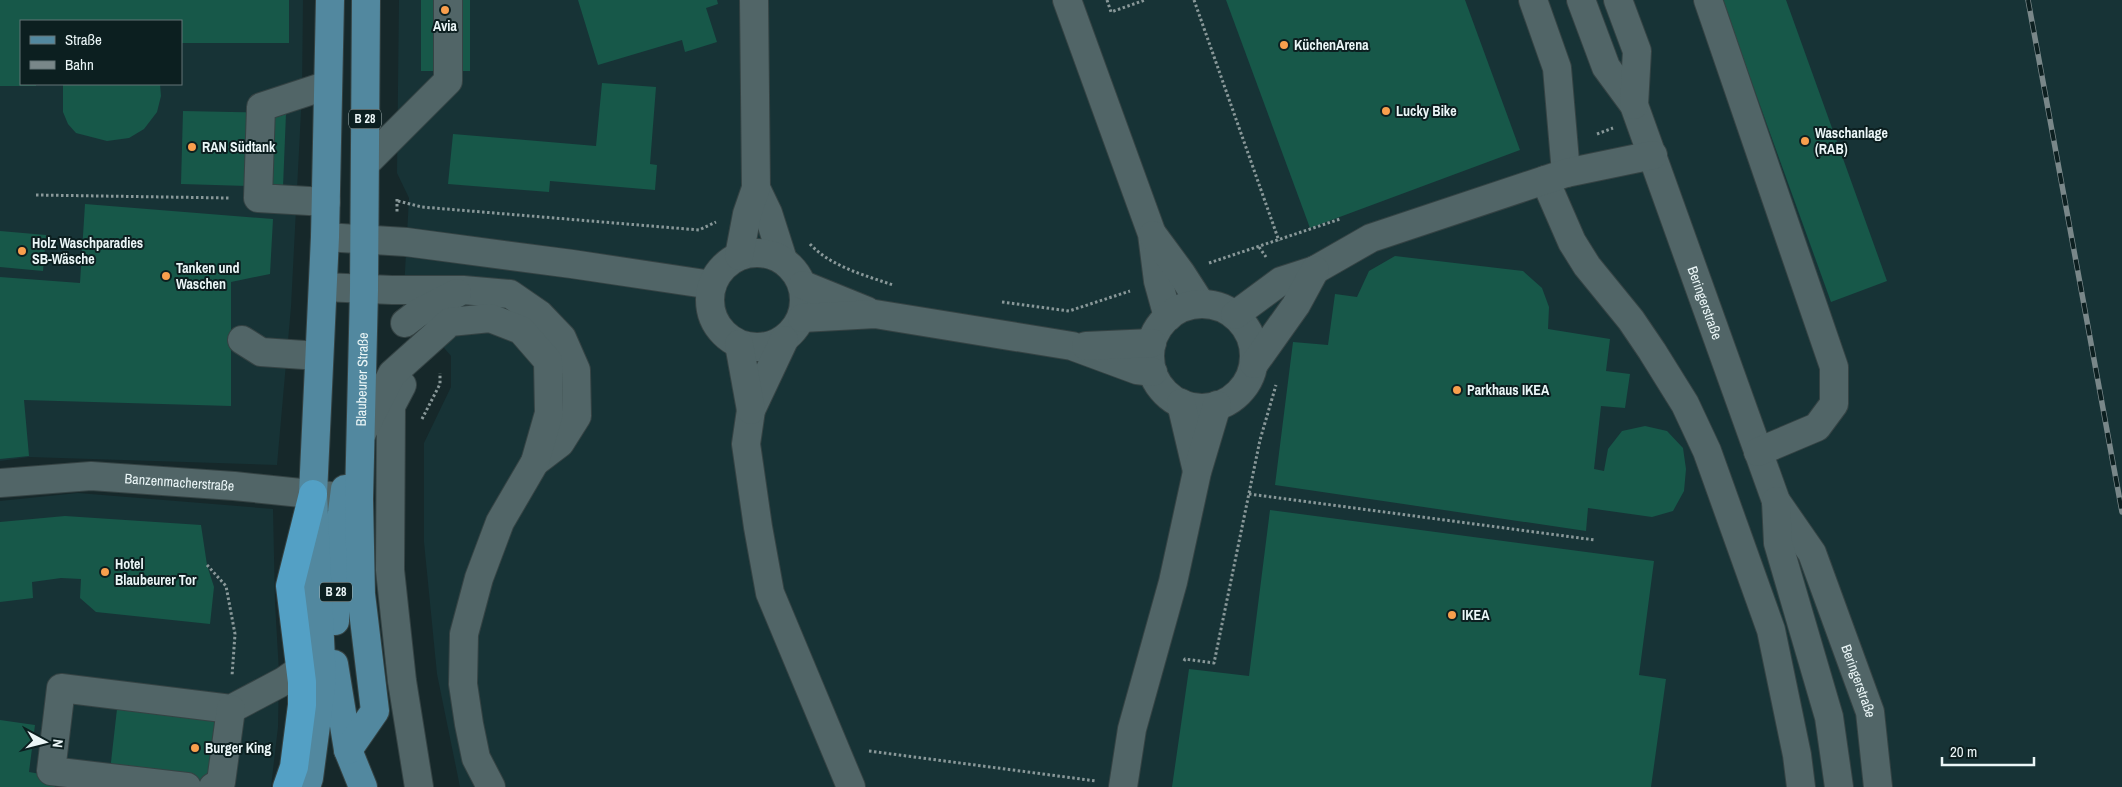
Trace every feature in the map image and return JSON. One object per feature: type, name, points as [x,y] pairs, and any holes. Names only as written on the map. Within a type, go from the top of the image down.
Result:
[{"type":"highway","points":[[287,787],[294,767],[302,705],[311,674],[290,586],[313,494]]},
{"type":"main road","points":[[313,494],[325,237],[313,201],[318,89],[330,0]]},
{"type":"main road","name":"Blaubeurer Straße","points":[[348,750],[375,711],[352,498],[362,436],[366,0]]},
{"type":"main road","name":"B 28","points":[[352,498],[337,552],[334,670],[348,750],[363,787]]},
{"type":"main road","points":[[306,787],[309,778],[311,674]]},
{"type":"street","points":[[365,164],[448,80],[448,0]]},
{"type":"street","points":[[739,256],[747,214],[756,188],[754,0]]},
{"type":"street","points":[[1068,0],[1152,234],[1170,277],[1168,317]]},
{"type":"street","points":[[1533,0],[1557,68],[1556,176],[1572,242],[1587,266],[1631,320],[1652,351],[1685,404],[1707,452],[1771,630],[1802,787]]},
{"type":"street","name":"Beringerstraße","points":[[1581,0],[1606,67],[1634,104],[1776,501],[1812,553],[1870,712],[1878,787]]},
{"type":"street","name":"Beringerstraße","points":[[1618,0],[1637,51],[1634,104]]},
{"type":"street","points":[[1708,0],[1834,368],[1834,404],[1817,427],[1758,452]]},
{"type":"street","points":[[313,201],[258,198],[260,107],[318,89]]},
{"type":"street","points":[[1235,315],[1281,281],[1315,270],[1372,238],[1556,176],[1653,156]]},
{"type":"street","points":[[756,188],[768,212],[782,260]]},
{"type":"street","points":[[325,237],[406,242],[563,262],[712,285]]},
{"type":"street","points":[[784,340],[761,348],[750,347],[738,344],[726,337],[718,326],[712,313],[710,299],[712,285],[723,268],[739,256],[753,252],[769,254],[782,260],[795,271],[803,285],[805,302],[802,318],[795,330],[784,340],[751,410],[746,444],[770,593],[851,787]]},
{"type":"street","points":[[1254,364],[1253,346],[1247,329],[1235,315],[1214,305],[1202,304],[1184,308],[1168,317],[1158,329],[1152,343],[1151,358],[1153,372],[1159,385],[1169,395],[1182,403],[1205,408],[1217,406],[1242,390],[1254,364],[1296,305],[1315,270]]},
{"type":"street","points":[[1170,277],[1202,304]]},
{"type":"street","points":[[803,285],[875,314]]},
{"type":"street","points":[[323,287],[364,290],[463,290],[510,294],[539,314],[562,338],[576,370],[577,416],[560,443],[535,462]]},
{"type":"street","points":[[405,323],[418,313],[463,290]]},
{"type":"street","points":[[802,318],[875,314],[1072,346],[1137,370],[1153,372]]},
{"type":"street","points":[[362,436],[392,374],[450,322],[490,318],[521,330],[548,361],[549,413],[535,462],[500,522],[480,578],[464,634],[463,684],[469,724],[476,758],[491,787]]},
{"type":"street","points":[[242,340],[261,352],[320,356]]},
{"type":"street","points":[[1072,346],[1152,343]]},
{"type":"street","points":[[419,787],[402,681],[390,570],[390,468],[391,406],[424,344]]},
{"type":"street","points":[[738,344],[751,410]]},
{"type":"street","points":[[1182,403],[1197,472]]},
{"type":"street","points":[[1124,786],[1132,729],[1174,582],[1197,472],[1217,406]]},
{"type":"street","name":"Banzenmacherstraße","points":[[0,483],[91,476],[234,486],[352,498]]},
{"type":"street","name":"Beringerstraße","points":[[1776,501],[1778,543],[1829,717],[1839,787]]},
{"type":"street","points":[[187,787],[51,771],[61,688],[231,709],[284,681],[311,674]]},
{"type":"street","points":[[213,787],[221,782],[231,709]]},
{"type":"path","points":[[1107,0],[1111,12],[1146,0]]},
{"type":"path","points":[[1001,302],[1069,311],[1226,256],[1279,241],[1194,0]]},
{"type":"path","points":[[36,195],[258,198]]},
{"type":"path","points":[[398,201],[422,207],[699,230],[732,213],[747,214]]},
{"type":"path","points":[[808,242],[819,254],[862,274],[896,286]]},
{"type":"path","points":[[1181,668],[1185,658],[1214,663],[1260,440],[1276,384]]},
{"type":"path","points":[[1250,494],[1595,540]]},
{"type":"path","points":[[207,565],[226,586],[235,634],[231,709]]},
{"type":"path","points":[[834,746],[1124,786]]},
{"type":"shaded area","points":[[0,0],[303,0],[302,92],[291,307],[277,465],[29,457],[0,461]]},
{"type":"shaded area","points":[[399,0],[2122,0],[2122,787],[460,787],[437,674],[424,542],[424,443],[451,387],[451,356],[427,328],[403,308],[409,198],[397,173]]},
{"type":"shaded area","points":[[78,493],[273,509],[279,672],[278,727],[271,787],[0,787],[0,501]]},
{"type":"building","points":[[0,0],[289,0],[289,43],[182,43],[182,20],[20,20],[20,85],[36,86],[0,86]]},
{"type":"building","points":[[421,0],[470,0],[470,71],[421,71]]},
{"type":"building","points":[[578,0],[717,0],[718,4],[706,8],[717,42],[685,52],[682,40],[598,65]]},
{"type":"building","name":"Lucky Bike","points":[[1226,0],[1465,0],[1520,150],[1310,228]]},
{"type":"building","name":"Waschanlage (RAB)","points":[[1722,0],[1786,0],[1887,281],[1831,302]]},
{"type":"building","points":[[602,83],[656,87],[650,164],[657,165],[655,190],[550,181],[549,192],[448,184],[453,134],[596,146]]},
{"type":"building","points":[[63,85],[160,85],[161,96],[157,112],[144,129],[129,138],[107,141],[76,133],[68,124],[63,112]]},
{"type":"building","name":"RAN Südtank","points":[[183,111],[286,113],[283,187],[181,184]]},
{"type":"building","points":[[85,204],[273,219],[270,274],[231,282],[231,406],[24,400],[29,456],[0,459],[0,277],[80,283]]},
{"type":"building","name":"Holz Waschparadies SB-Wäsche","points":[[0,231],[46,235],[43,271],[0,267]]},
{"type":"building","name":"Parkhaus IKEA","points":[[1395,256],[1523,271],[1542,288],[1549,307],[1548,329],[1610,339],[1606,371],[1630,374],[1625,408],[1601,406],[1594,469],[1604,471],[1608,449],[1622,431],[1645,426],[1667,431],[1683,448],[1686,469],[1684,491],[1673,511],[1652,517],[1588,508],[1586,531],[1275,485],[1293,342],[1328,345],[1335,294],[1357,297],[1369,271]]},
{"type":"building","name":"IKEA","points":[[1270,510],[1654,561],[1639,675],[1666,679],[1651,787],[1172,787],[1189,669],[1249,676]]},
{"type":"building","name":"Hotel Blaubeurer Tor","points":[[65,516],[201,525],[207,565],[214,587],[210,624],[96,612],[80,598],[81,579],[61,578],[32,582],[33,598],[0,602],[0,522]]},
{"type":"building","points":[[117,709],[215,719],[208,781],[110,771]]},
{"type":"building","points":[[0,720],[35,725],[29,772],[52,776],[55,787],[0,787]]},
{"type":"railway","points":[[2028,0],[2122,512]]},
{"type":"place","name":"Avia","points":[[445,10]]},
{"type":"place","name":"KüchenArena","points":[[1284,45]]},
{"type":"place","name":"Lucky Bike","points":[[1386,111]]},
{"type":"place","name":"Waschanlage (RAB)","points":[[1805,141]]},
{"type":"place","name":"RAN Südtank","points":[[192,147]]},
{"type":"place","name":"Holz Waschparadies SB-Wäsche","points":[[22,251]]},
{"type":"place","name":"Tanken und Waschen","points":[[166,276]]},
{"type":"place","name":"Parkhaus IKEA","points":[[1457,390]]},
{"type":"place","name":"Hotel Blaubeurer Tor","points":[[105,572]]},
{"type":"place","name":"IKEA","points":[[1452,615]]},
{"type":"place","name":"Burger King","points":[[195,748]]}]
